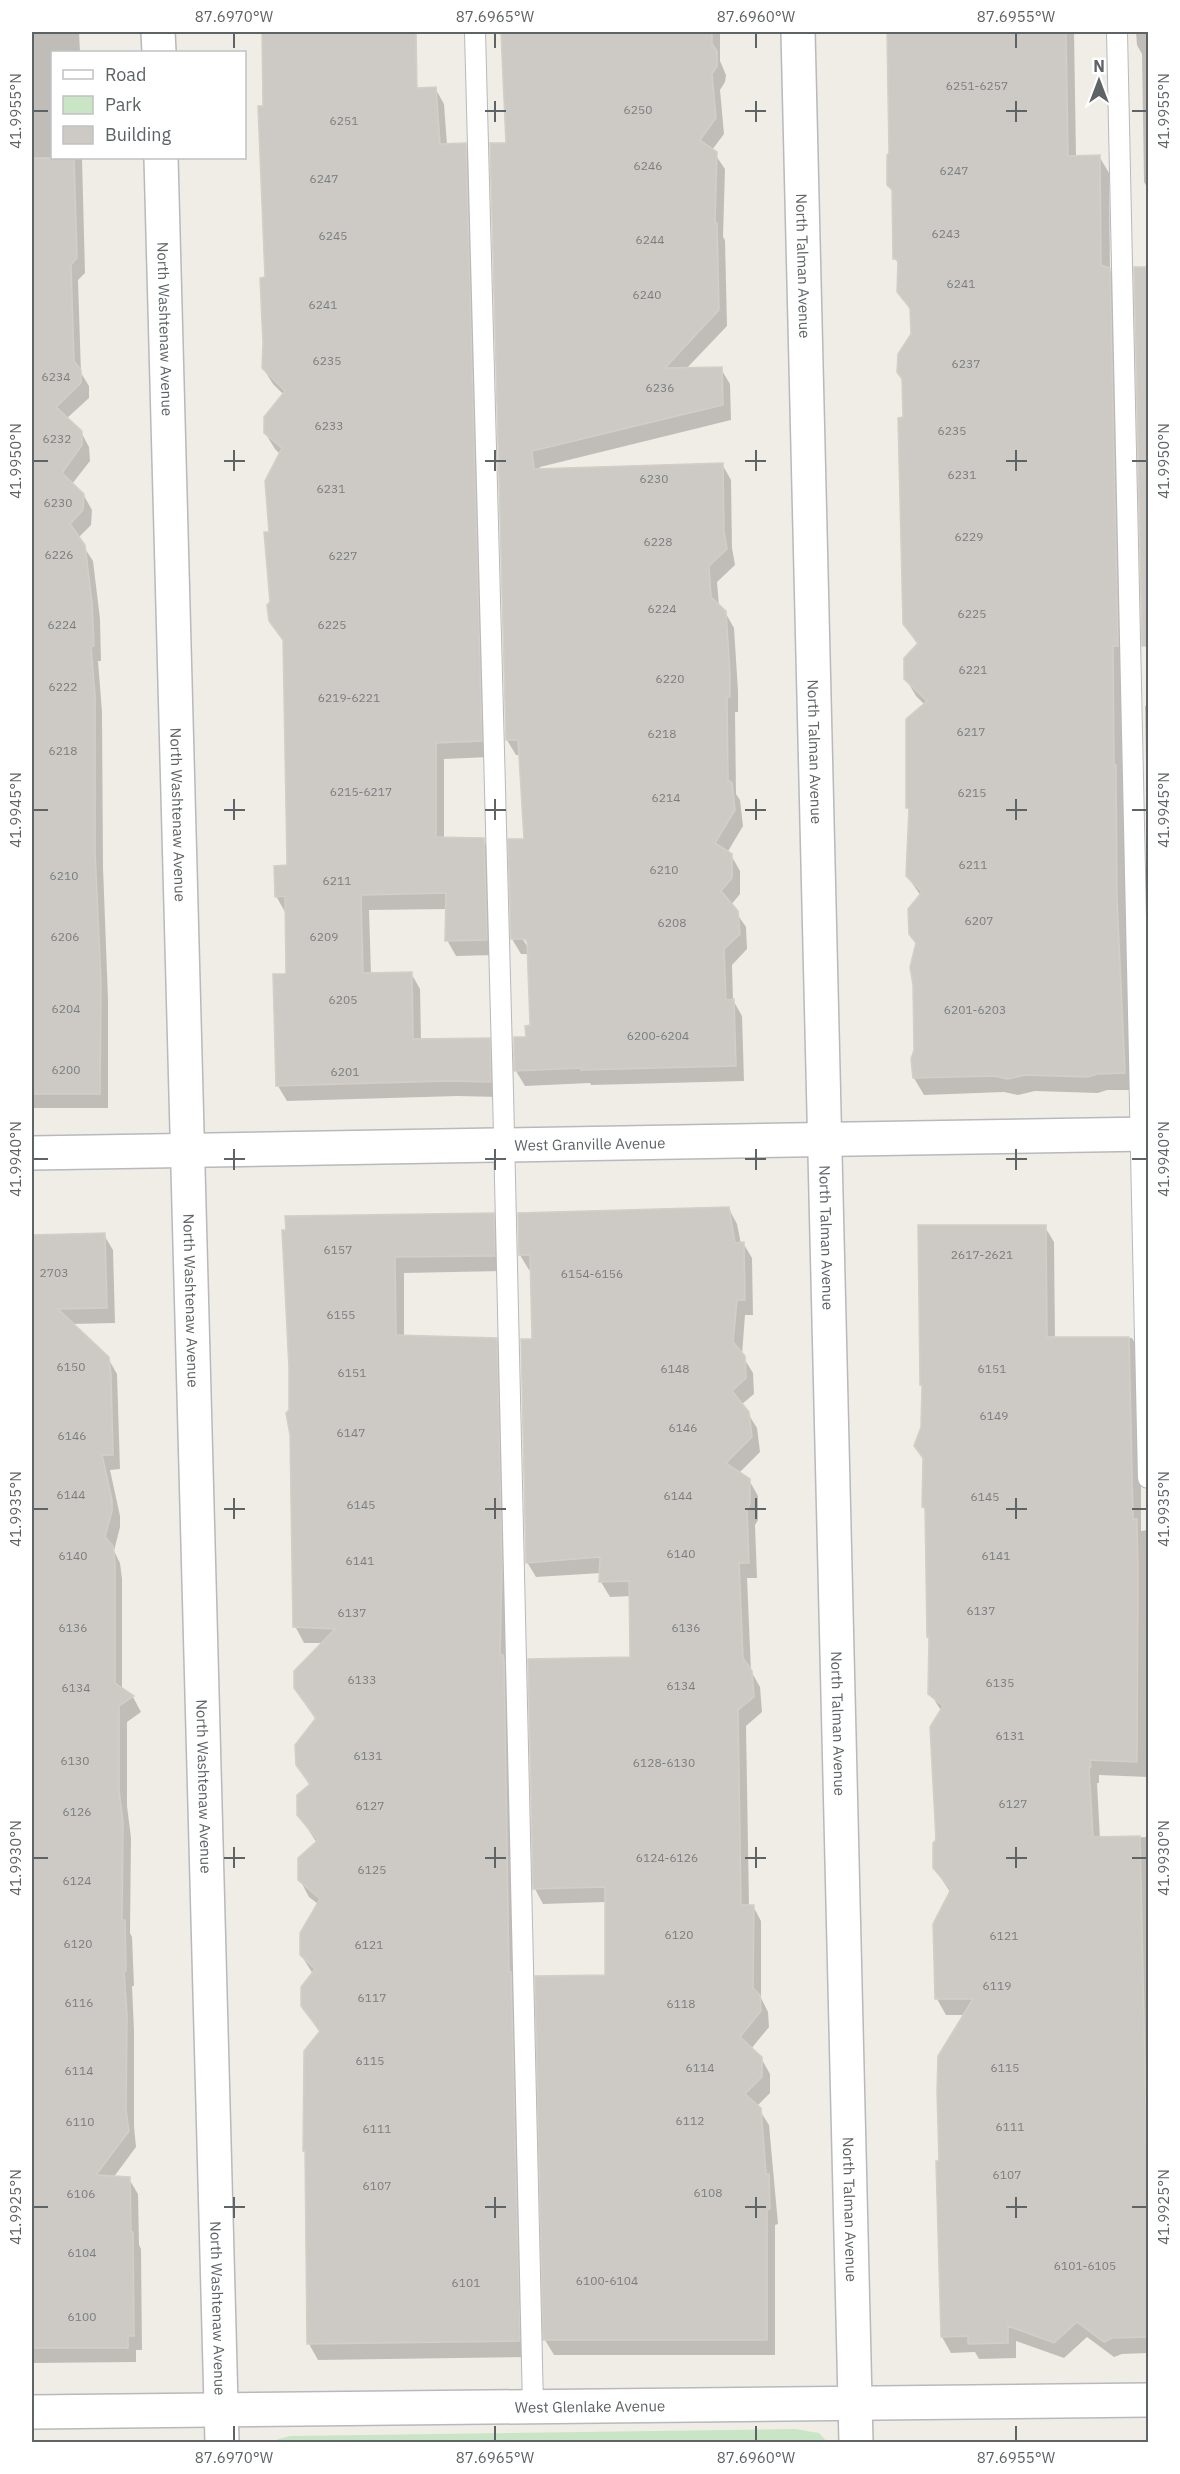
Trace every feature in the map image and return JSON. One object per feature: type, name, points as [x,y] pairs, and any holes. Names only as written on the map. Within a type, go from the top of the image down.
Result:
[{"type":"street","points":[[158,32],[159,51]]},
{"type":"street","name":"North Talman Avenue","points":[[798,32],[856,2442]]},
{"type":"street","name":"North Washtenaw Avenue","points":[[161,159],[222,2442]]},
{"type":"street","name":"West Granville Avenue","points":[[32,1153],[1145,1134]]},
{"type":"street","name":"West Glenlake Avenue","points":[[32,2412],[1149,2400]]},
{"type":"lane","points":[[475,32],[504,1145],[533,2406]]},
{"type":"lane","points":[[1118,32],[1145,1134],[1149,1478]]},
{"type":"green space","points":[[795,2429],[819,2433],[827,2442],[269,2442],[290,2436]]},
{"type":"building","points":[[262,32],[416,32],[417,88],[436,87],[440,144],[466,143],[482,741],[436,743],[436,837],[484,838],[487,940],[445,941],[446,893],[361,895],[363,973],[412,972],[413,1039],[490,1038],[491,1082],[276,1086],[273,974],[286,974],[285,896],[275,897],[274,866],[287,865],[283,640],[269,621],[267,605],[270,602],[264,532],[269,532],[265,481],[282,448],[264,433],[264,417],[285,391],[262,368],[260,278],[265,277],[258,106],[263,106]]},
{"type":"building","points":[[501,32],[712,32],[712,44],[717,51],[717,66],[712,74],[716,118],[700,140],[717,152],[715,223],[717,223],[719,310],[665,368],[722,367],[723,405],[532,451],[534,469],[723,463],[724,531],[727,549],[709,566],[711,597],[726,611],[730,675],[730,697],[727,697],[728,780],[732,783],[735,810],[715,843],[732,854],[732,878],[721,891],[738,911],[740,934],[724,949],[726,1000],[734,999],[736,1066],[514,1071],[514,1037],[526,1037],[525,1026],[530,1025],[527,942],[525,939],[511,939],[508,839],[524,839],[518,740],[506,740],[490,143],[506,143]]},
{"type":"building","points":[[887,32],[1066,32],[1068,156],[1100,155],[1101,265],[1110,268],[1118,646],[1113,646],[1114,765],[1116,765],[1117,899],[1125,1073],[1097,1074],[1088,1077],[1025,1075],[1008,1079],[994,1076],[913,1078],[911,1059],[914,1050],[913,985],[910,967],[916,943],[909,934],[908,909],[922,892],[906,876],[909,808],[906,808],[906,719],[927,701],[904,679],[904,658],[918,643],[903,624],[898,418],[903,417],[902,379],[897,372],[898,354],[911,334],[910,308],[897,292],[898,259],[893,259],[892,190],[887,185],[887,155],[889,153]]},
{"type":"building","points":[[32,158],[51,158],[74,159],[77,258],[71,265],[74,361],[81,370],[81,383],[56,407],[82,431],[82,445],[62,473],[84,494],[83,510],[70,524],[85,545],[92,603],[94,646],[91,647],[95,696],[95,851],[101,983],[100,1094],[32,1094]]},
{"type":"building","points":[[1134,267],[1149,267],[1149,646],[1142,646]]},
{"type":"building","points":[[729,1207],[735,1243],[744,1242],[745,1300],[737,1300],[733,1342],[745,1356],[746,1378],[732,1391],[749,1412],[752,1437],[726,1463],[750,1479],[750,1504],[747,1509],[749,1563],[739,1563],[743,1658],[752,1671],[754,1697],[738,1710],[741,1905],[754,1905],[753,1988],[760,1995],[761,2011],[740,2037],[762,2057],[762,2077],[745,2094],[761,2108],[766,2174],[769,2174],[767,2340],[543,2340],[535,1976],[605,1975],[605,1887],[533,1889],[528,1659],[630,1657],[629,1581],[599,1582],[600,1557],[526,1563],[521,1339],[532,1339],[530,1255],[519,1255],[518,1213]]},
{"type":"building","points":[[494,1213],[495,1256],[395,1257],[396,1335],[497,1338],[502,1565],[500,1655],[503,1655],[504,1660],[509,1972],[511,1972],[520,2341],[307,2344],[305,2151],[303,2151],[304,2051],[320,2031],[301,2006],[301,1987],[315,1969],[300,1955],[300,1933],[320,1899],[298,1880],[298,1858],[318,1840],[297,1815],[297,1795],[310,1784],[296,1765],[295,1745],[316,1718],[294,1688],[294,1671],[335,1629],[293,1627],[290,1435],[286,1413],[289,1410],[289,1368],[282,1230],[286,1230],[285,1216]]},
{"type":"building","points":[[918,1225],[1046,1225],[1047,1337],[1129,1337],[1133,1519],[1137,1519],[1137,1762],[1090,1760],[1091,1767],[1089,1767],[1093,1837],[1140,1836],[1147,2160],[1149,2160],[1149,2337],[1112,2338],[1104,2342],[1077,2322],[1054,2343],[1008,2326],[1008,2343],[968,2344],[968,2336],[941,2337],[936,2161],[939,2161],[938,2056],[973,1999],[935,1999],[933,1924],[951,1889],[933,1868],[933,1843],[936,1840],[930,1727],[943,1706],[928,1694],[929,1636],[927,1637],[925,1507],[922,1507],[923,1458],[914,1446],[921,1427],[922,1385],[920,1385]]},
{"type":"building","points":[[105,1233],[107,1308],[58,1309],[109,1357],[111,1375],[113,1455],[102,1455],[112,1500],[112,1511],[105,1537],[113,1546],[115,1563],[115,1683],[134,1696],[119,1706],[119,1790],[123,1822],[122,1920],[125,1920],[126,1971],[124,1971],[127,2015],[126,2110],[129,2131],[96,2175],[130,2177],[134,2336],[128,2336],[128,2348],[32,2348],[32,1235]]}]
